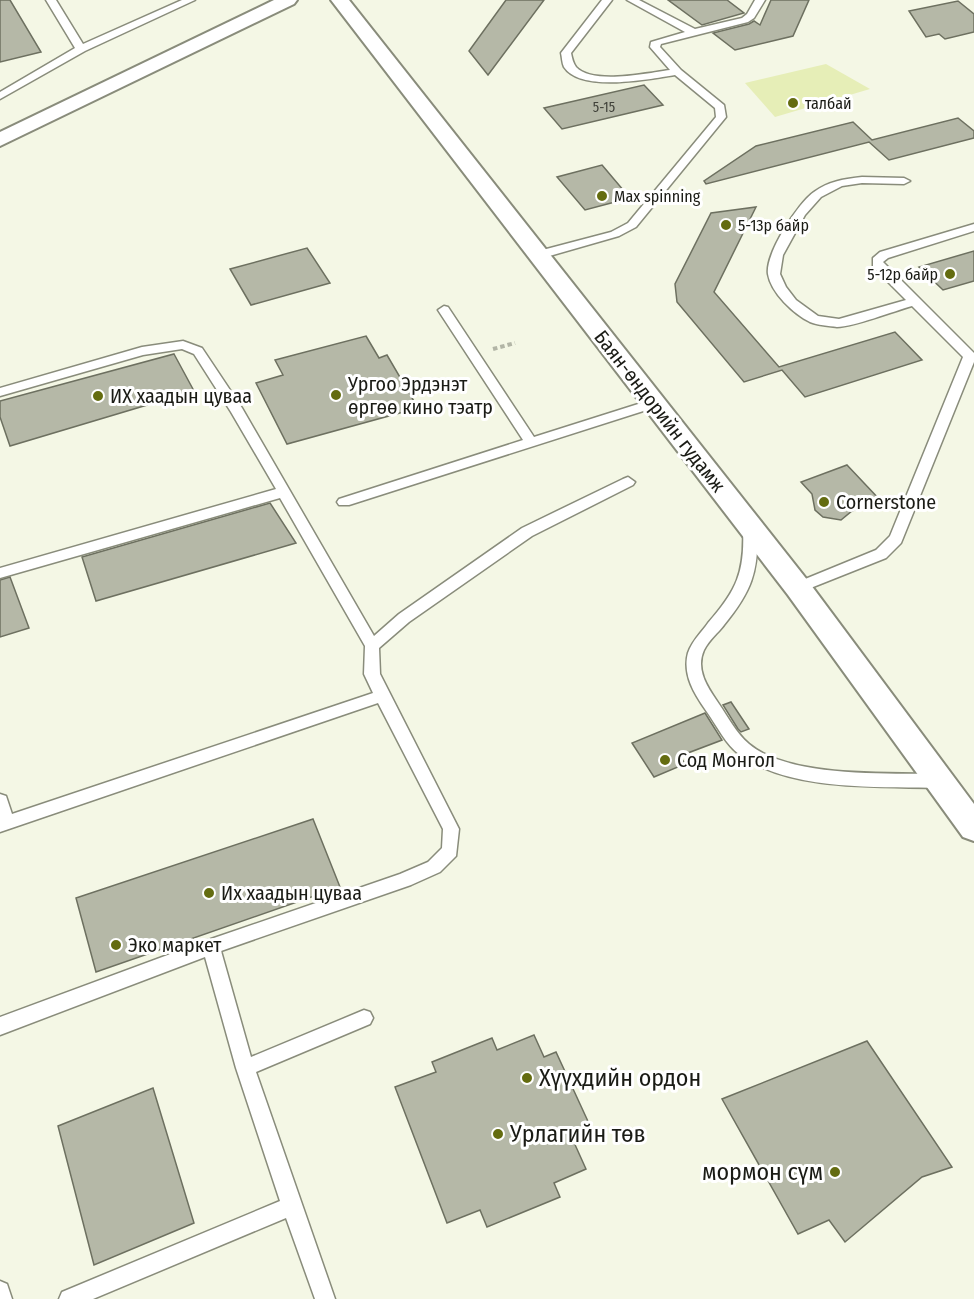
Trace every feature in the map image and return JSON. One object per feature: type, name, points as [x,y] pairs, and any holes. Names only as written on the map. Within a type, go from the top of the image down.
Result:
[{"type":"street","points":[[2,137],[288,0]]},
{"type":"street","name":"Баян-өндорийн гудамж","points":[[340,0],[798,588],[974,828]]},
{"type":"lane","points":[[51,0],[81,49]]},
{"type":"lane","points":[[160,0],[169,10]]},
{"type":"lane","points":[[0,96],[81,49],[190,0]]},
{"type":"lane","points":[[607,0],[566,53],[565,61],[569,70],[579,75],[608,79],[677,72]]},
{"type":"lane","points":[[632,0],[692,32]]},
{"type":"lane","points":[[539,255],[615,234],[632,225],[721,117],[720,107],[677,72],[655,47],[656,42],[745,20],[751,16],[760,0]]},
{"type":"lane","points":[[904,181],[862,180],[839,183],[817,195],[800,214],[777,255],[774,274],[780,288],[792,303],[814,319],[839,322],[915,301]]},
{"type":"lane","points":[[798,588],[880,554],[896,539],[970,356],[877,264],[877,261],[884,255],[974,227]]},
{"type":"lane","points":[[444,310],[531,442]]},
{"type":"lane","points":[[0,392],[142,351],[183,345],[198,351],[237,411],[372,646],[372,674],[451,829],[450,851],[434,867],[405,880],[211,947],[0,1026]]},
{"type":"lane","points":[[344,502],[654,403]]},
{"type":"lane","points":[[372,646],[404,618],[527,532],[628,483]]},
{"type":"lane","points":[[0,573],[284,492]]},
{"type":"lane","points":[[750,526],[752,557],[747,584],[696,651],[693,665],[696,681],[702,693],[742,748],[756,758],[782,768],[819,774],[940,782]]},
{"type":"lane","points":[[0,801],[3,824],[382,696]]},
{"type":"lane","points":[[211,947],[245,1068],[325,1299]]},
{"type":"lane","points":[[245,1068],[364,1018]]},
{"type":"lane","points":[[69,1299],[291,1206]]},
{"type":"lane","points":[[0,1291],[2,1299]]},
{"type":"path","points":[[490,350],[514,343]]},
{"type":"green space","name":"талбай","points":[[826,64],[870,89],[775,117],[745,83]]},
{"type":"building","points":[[0,0],[10,0],[41,52],[0,62]]},
{"type":"building","points":[[506,0],[544,0],[488,75],[469,51]]},
{"type":"building","points":[[668,0],[727,0],[744,13],[702,25]]},
{"type":"building","points":[[771,0],[809,0],[793,36],[735,50],[713,33],[754,21],[760,25]]},
{"type":"building","points":[[958,1],[974,14],[974,32],[945,39],[939,34],[926,37],[909,11]]},
{"type":"building","points":[[644,85],[663,105],[562,129],[544,108]]},
{"type":"building","points":[[958,118],[974,131],[974,138],[889,160],[869,142],[706,184],[704,181],[756,146],[853,122],[872,140]]},
{"type":"building","points":[[602,165],[630,198],[585,210],[557,177]]},
{"type":"building","name":"5-13р байр","points":[[756,207],[714,292],[779,367],[895,332],[922,360],[805,397],[782,370],[744,382],[677,302],[675,284],[711,213]]},
{"type":"building","points":[[307,248],[330,283],[251,305],[230,269]]},
{"type":"building","name":"5-12р байр","points":[[974,251],[974,281],[943,290],[919,267]]},
{"type":"building","name":"Ургоо Эрдэнэт өргөө кино тэатр","points":[[366,336],[379,358],[387,355],[418,408],[287,444],[256,383],[283,375],[275,360]]},
{"type":"building","name":"ИХ хаадын цуваа","points":[[174,354],[194,391],[10,446],[0,417],[0,401]]},
{"type":"building","points":[[847,465],[880,500],[852,511],[841,520],[823,517],[815,510],[812,494],[801,482]]},
{"type":"building","points":[[270,503],[296,543],[96,601],[82,557]]},
{"type":"building","points":[[10,577],[29,628],[0,637],[0,580]]},
{"type":"building","points":[[731,702],[749,729],[741,732],[738,729],[723,705]]},
{"type":"building","points":[[705,713],[722,740],[680,756],[685,764],[654,777],[632,743]]},
{"type":"building","name":"Их хаадын цуваа","points":[[313,819],[340,887],[96,972],[76,898]]},
{"type":"building","name":"Урлагийн төв","points":[[534,1035],[544,1057],[556,1052],[592,1130],[572,1138],[586,1169],[554,1183],[560,1197],[487,1227],[480,1210],[447,1223],[395,1087],[436,1072],[432,1062],[492,1038],[497,1050]]},
{"type":"building","points":[[867,1041],[952,1167],[922,1177],[845,1242],[829,1220],[798,1234],[722,1099]]},
{"type":"building","points":[[153,1088],[194,1223],[94,1265],[58,1126]]},
{"type":"place","name":"талбай","points":[[793,103]]},
{"type":"place","name":"Max spinning","points":[[602,196]]},
{"type":"place","name":"5-13р байр","points":[[726,225]]},
{"type":"place","name":"5-12р байр","points":[[950,274]]},
{"type":"place","name":"Ургоо Эрдэнэт өргөө кино тэатр","points":[[336,395]]},
{"type":"place","name":"ИХ хаадын цуваа","points":[[98,396]]},
{"type":"place","name":"Cornerstone","points":[[824,502]]},
{"type":"place","name":"Сод Монгол","points":[[665,760]]},
{"type":"place","name":"Их хаадын цуваа","points":[[209,893]]},
{"type":"place","name":"Эко маркет","points":[[116,945]]},
{"type":"place","name":"Хүүхдийн ордон","points":[[527,1078]]},
{"type":"place","name":"Урлагийн төв","points":[[498,1134]]},
{"type":"place","name":"мормон сүм","points":[[835,1172]]}]
